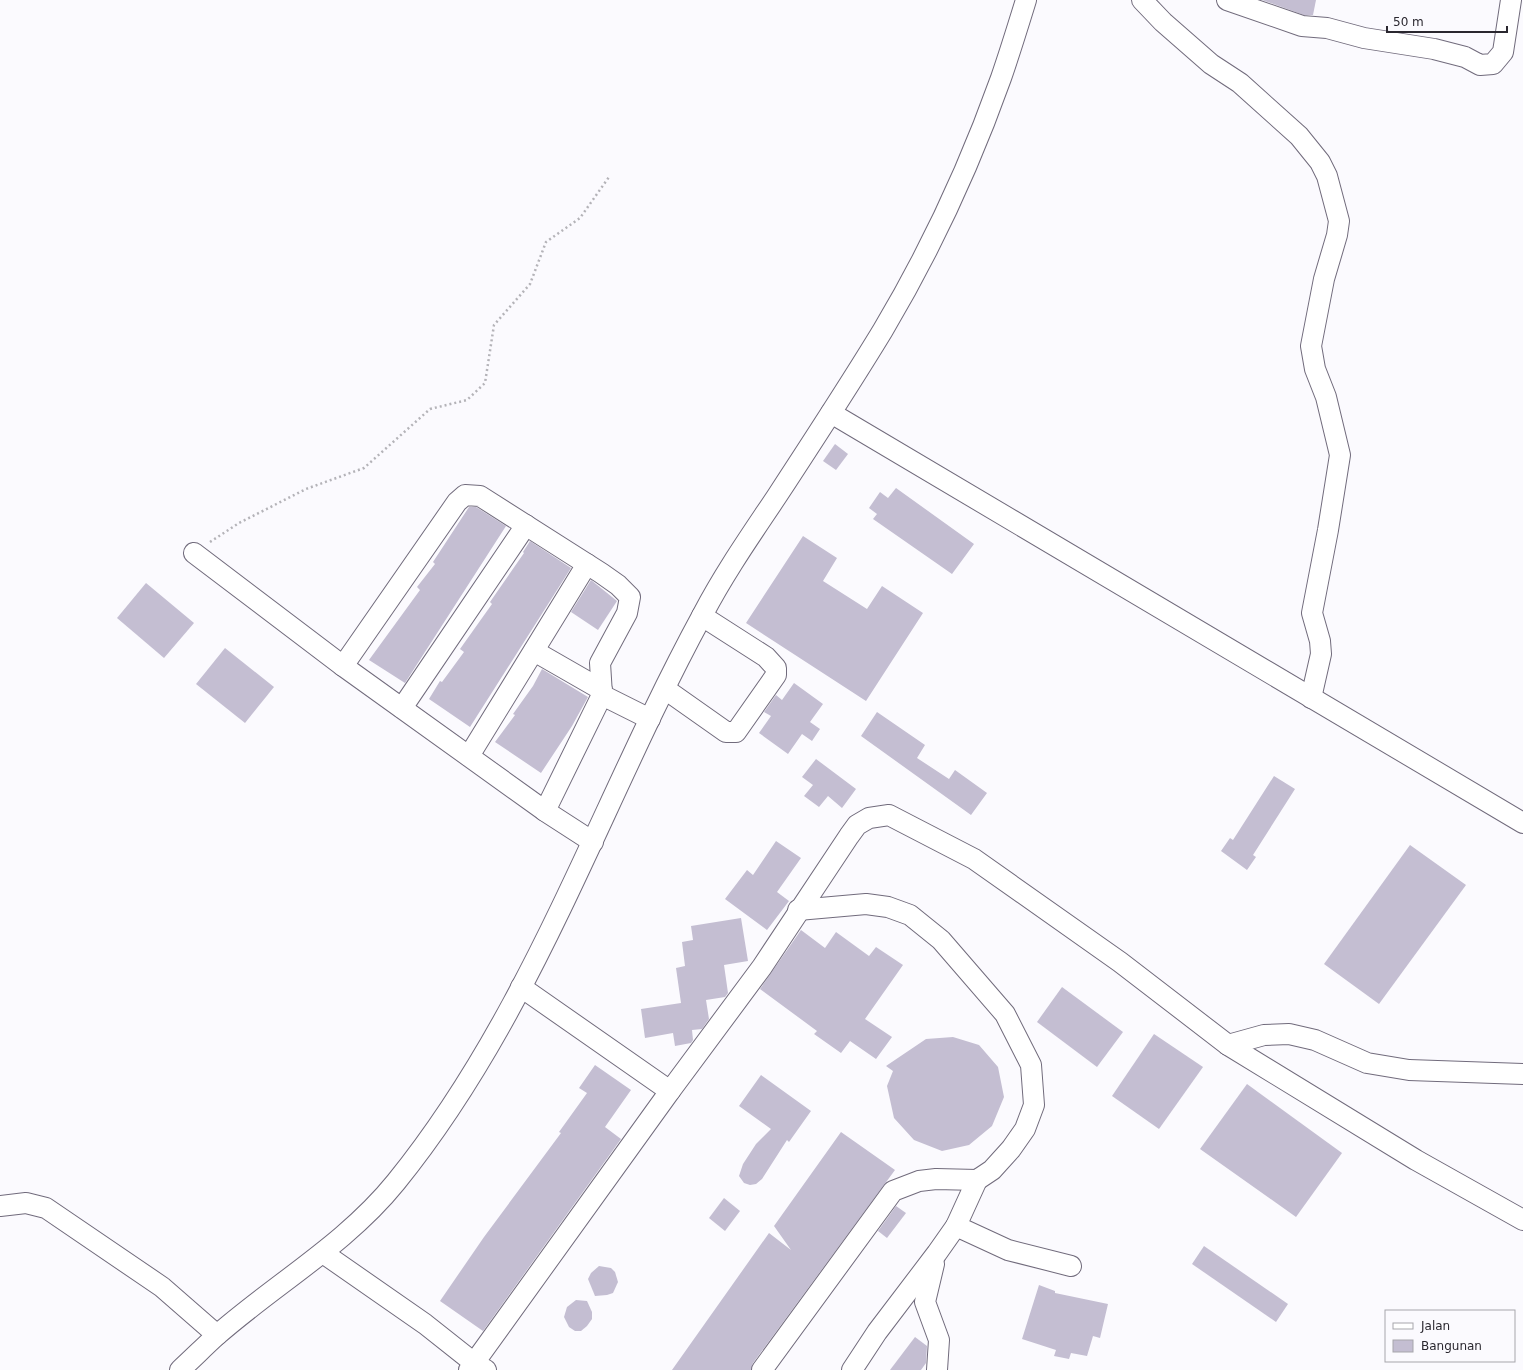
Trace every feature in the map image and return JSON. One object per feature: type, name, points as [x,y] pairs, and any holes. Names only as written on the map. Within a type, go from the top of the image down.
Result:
[{"type":"street","points":[[180,1370],[217,1335],[323,1253],[393,1186],[420,1151],[487,1051],[521,987],[593,842],[665,689],[733,559],[831,413],[885,326],[940,224],[965,169],[1001,78],[1026,0]]},
{"type":"street","points":[[1142,0],[1163,22],[1211,64],[1240,83],[1299,136],[1320,162],[1328,176],[1339,227],[1338,235],[1324,279],[1311,346],[1315,369],[1326,397],[1340,455],[1328,530],[1312,613],[1320,641],[1321,654],[1311,698]]},
{"type":"street","points":[[1227,0],[1302,26],[1327,28],[1364,38],[1434,49],[1465,57],[1480,65],[1493,64],[1503,52],[1511,0]]},
{"type":"street","points":[[831,413],[1523,823]]},
{"type":"street","points":[[342,666],[457,502],[465,495],[480,496],[618,585],[630,597],[627,614],[600,663],[602,692],[545,811]]},
{"type":"street","points":[[402,708],[526,525]]},
{"type":"street","points":[[194,552],[342,666],[545,811],[593,842]]},
{"type":"street","points":[[469,756],[587,564]]},
{"type":"street","points":[[665,689],[726,732],[736,732],[776,675],[776,668],[766,657],[702,616]]},
{"type":"street","points":[[534,651],[650,719]]},
{"type":"street","points":[[323,1253],[425,1324],[476,1367],[670,1091],[762,967],[798,910],[849,836],[857,826],[869,818],[889,815],[974,859],[1120,962],[1228,1045],[1416,1160],[1523,1220]]},
{"type":"street","points":[[798,910],[866,904],[888,907],[910,915],[941,940],[1005,1014],[1031,1065],[1034,1105],[1025,1128],[1011,1150],[992,1170],[977,1180],[956,1226],[938,1253],[877,1332],[852,1370]]},
{"type":"street","points":[[521,987],[670,1091]]},
{"type":"street","points":[[1228,1045],[1264,1035],[1289,1034],[1315,1040],[1367,1062],[1409,1070],[1523,1074]]},
{"type":"street","points":[[762,1370],[893,1191],[919,1181],[936,1179],[977,1180]]},
{"type":"street","points":[[0,1206],[26,1203],[46,1208],[162,1286],[217,1335]]},
{"type":"street","points":[[956,1226],[1008,1250],[1071,1266]]},
{"type":"street","points":[[937,1370],[939,1340],[925,1302],[938,1253]]},
{"type":"path","points":[[194,552],[239,523],[306,489],[364,468],[430,409],[467,400],[485,383],[494,325],[530,284],[546,242],[580,218],[609,177]]},
{"type":"building","points":[[1262,0],[1316,0],[1313,15],[1304,15]]},
{"type":"building","points":[[835,444],[848,454],[836,470],[823,461]]},
{"type":"building","points":[[896,488],[974,544],[952,574],[873,519],[877,514],[869,508],[880,492],[888,498]]},
{"type":"building","points":[[469,507],[476,507],[506,526],[405,683],[369,660],[420,590],[417,587],[435,564],[433,562]]},
{"type":"building","points":[[803,536],[837,558],[823,581],[867,609],[882,586],[923,613],[866,701],[746,623]]},
{"type":"building","points":[[530,541],[571,568],[470,727],[429,699],[440,681],[442,682],[464,652],[460,649],[492,604],[490,602],[524,553],[523,552]]},
{"type":"building","points":[[591,580],[617,601],[598,630],[571,612]]},
{"type":"building","points":[[146,583],[194,623],[164,658],[117,618]]},
{"type":"building","points":[[225,648],[274,687],[245,723],[196,684]]},
{"type":"building","points":[[542,669],[588,697],[572,726],[541,773],[495,742],[515,715],[513,714],[533,686]]},
{"type":"building","points":[[794,683],[823,704],[810,722],[820,729],[812,741],[802,734],[788,754],[759,733],[771,716],[764,712],[776,695],[782,700]]},
{"type":"building","points":[[877,712],[925,745],[917,758],[949,779],[955,770],[987,793],[971,815],[861,736]]},
{"type":"building","points":[[816,759],[856,789],[842,808],[828,796],[819,807],[804,796],[813,785],[802,777]]},
{"type":"building","points":[[1274,776],[1295,789],[1253,855],[1256,857],[1247,870],[1221,851],[1230,838],[1233,840]]},
{"type":"building","points":[[776,841],[801,858],[777,892],[789,901],[767,930],[725,899],[747,870],[753,875]]},
{"type":"building","points":[[1410,845],[1466,885],[1379,1004],[1324,964]]},
{"type":"building","points":[[741,918],[748,961],[724,965],[728,993],[725,997],[706,1000],[709,1019],[702,1029],[692,1030],[693,1040],[691,1043],[675,1046],[673,1033],[645,1038],[641,1009],[681,1003],[676,968],[685,966],[682,942],[693,940],[691,926]]},
{"type":"building","points":[[801,930],[825,948],[836,932],[869,956],[876,947],[903,965],[865,1019],[892,1037],[876,1059],[850,1041],[841,1053],[814,1034],[817,1031],[760,989]]},
{"type":"building","points":[[1062,987],[1123,1032],[1097,1067],[1037,1022]]},
{"type":"building","points":[[1154,1034],[1203,1067],[1159,1129],[1112,1096]]},
{"type":"building","points":[[953,1037],[979,1045],[998,1067],[1004,1097],[992,1126],[969,1145],[942,1151],[914,1140],[894,1118],[887,1086],[893,1071],[886,1066],[926,1039]]},
{"type":"building","points":[[595,1065],[631,1090],[605,1127],[621,1139],[483,1331],[440,1301],[484,1237],[561,1133],[559,1132],[587,1093],[579,1088]]},
{"type":"building","points":[[761,1075],[811,1111],[789,1142],[787,1140],[762,1179],[756,1184],[750,1185],[744,1183],[739,1176],[743,1164],[756,1144],[771,1129],[739,1106]]},
{"type":"building","points":[[1247,1084],[1342,1153],[1296,1217],[1200,1149]]},
{"type":"building","points":[[841,1132],[895,1170],[753,1363],[751,1370],[672,1370],[769,1233],[791,1250],[774,1226]]},
{"type":"building","points":[[724,1198],[740,1211],[725,1231],[709,1218]]},
{"type":"building","points":[[896,1206],[906,1213],[887,1238],[878,1231]]},
{"type":"building","points":[[1204,1246],[1288,1304],[1276,1322],[1192,1264]]},
{"type":"building","points":[[599,1266],[611,1268],[615,1272],[618,1282],[613,1293],[595,1296],[588,1279],[591,1273]]},
{"type":"building","points":[[1039,1285],[1055,1291],[1055,1293],[1108,1304],[1100,1338],[1093,1336],[1087,1356],[1071,1353],[1069,1359],[1054,1356],[1056,1350],[1022,1339]]},
{"type":"building","points":[[576,1300],[587,1301],[592,1312],[592,1319],[581,1331],[575,1331],[569,1327],[564,1317],[567,1307]]},
{"type":"building","points":[[915,1337],[927,1346],[926,1363],[921,1370],[890,1370]]}]
